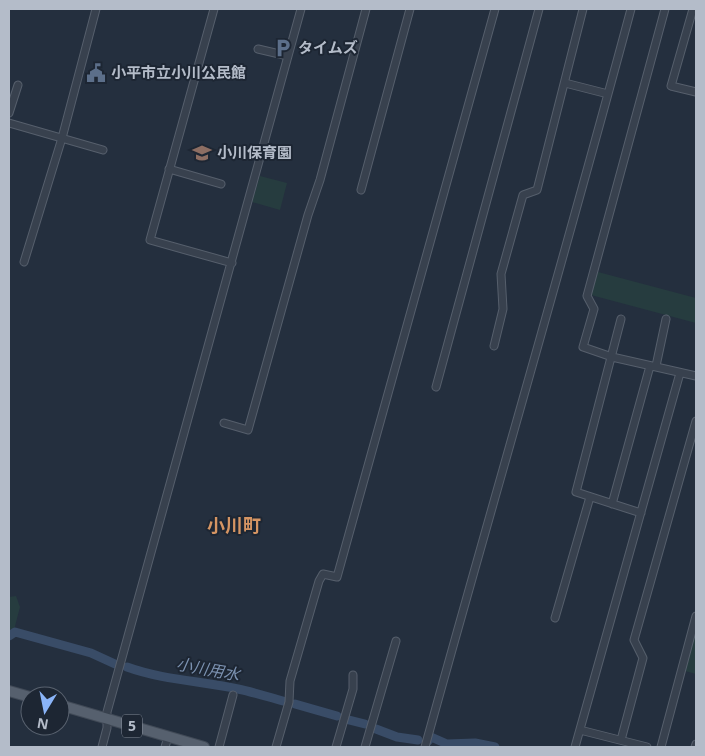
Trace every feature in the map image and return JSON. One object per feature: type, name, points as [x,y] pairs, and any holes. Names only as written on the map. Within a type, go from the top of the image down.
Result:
[{"type":"main road","name":"5","points":[[70,709],[201,747]]},
{"type":"street","points":[[24,262],[62,138],[96,9]]},
{"type":"street","points":[[214,9],[150,240],[232,263]]},
{"type":"street","points":[[102,747],[107,728],[106,718],[301,9]]},
{"type":"street","points":[[224,424],[248,430],[308,215],[320,180],[366,9]]},
{"type":"street","points":[[361,190],[371,164],[410,9]]},
{"type":"street","points":[[276,747],[289,702],[290,681],[319,581],[323,574],[337,577],[495,9]]},
{"type":"street","points":[[436,387],[539,9]]},
{"type":"street","points":[[494,346],[503,309],[501,274],[523,195],[537,190],[583,9]]},
{"type":"street","points":[[425,747],[631,9]]},
{"type":"street","points":[[665,9],[587,296],[594,309],[583,348],[680,374],[696,376]]},
{"type":"street","points":[[693,9],[671,86],[696,92]]},
{"type":"street","points":[[258,49],[288,56]]},
{"type":"street","points":[[565,83],[608,94]]},
{"type":"street","points":[[9,113],[18,86]]},
{"type":"street","points":[[9,123],[103,150]]},
{"type":"street","points":[[169,169],[221,184]]},
{"type":"street","points":[[621,319],[576,492],[641,513]]},
{"type":"street","points":[[612,504],[666,319]]},
{"type":"street","points":[[575,747],[680,374]]},
{"type":"street","points":[[621,740],[643,658],[634,640],[696,421]]},
{"type":"street","points":[[555,618],[590,497]]},
{"type":"street","points":[[661,747],[696,616]]},
{"type":"street","points":[[365,747],[396,641]]},
{"type":"street","points":[[336,747],[353,689],[353,675]]},
{"type":"street","points":[[219,747],[233,695]]},
{"type":"street","points":[[580,730],[647,747]]},
{"type":"street","points":[[165,747],[168,737]]},
{"type":"green space","points":[[260,176],[287,183],[280,210],[252,202]]},
{"type":"green space","points":[[598,272],[696,298],[696,323],[591,295]]},
{"type":"green space","points":[[16,596],[20,607],[14,630],[9,629],[9,597]]},
{"type":"green space","points":[[696,628],[696,674],[685,671]]},
{"type":"waterway","name":"小川用水","points":[[9,636],[15,632],[91,653],[115,664]]},
{"type":"waterway","name":"小川用水","points":[[127,667],[168,678],[244,690],[283,701]]},
{"type":"waterway","name":"小川用水","points":[[295,704],[337,716]]},
{"type":"waterway","name":"小川用水","points":[[349,720],[365,724]]},
{"type":"waterway","name":"小川用水","points":[[376,729],[397,737],[418,740]]},
{"type":"waterway","name":"小川用水","points":[[428,741],[431,737],[447,744],[475,743],[495,747]]},
{"type":"place","name":"タイムズ","points":[[283,48]]},
{"type":"place","name":"小平市立小川公民館","points":[[96,73]]},
{"type":"place","name":"小川保育園","points":[[202,153]]},
{"type":"district","name":"小川町","points":[[234,526]]}]
